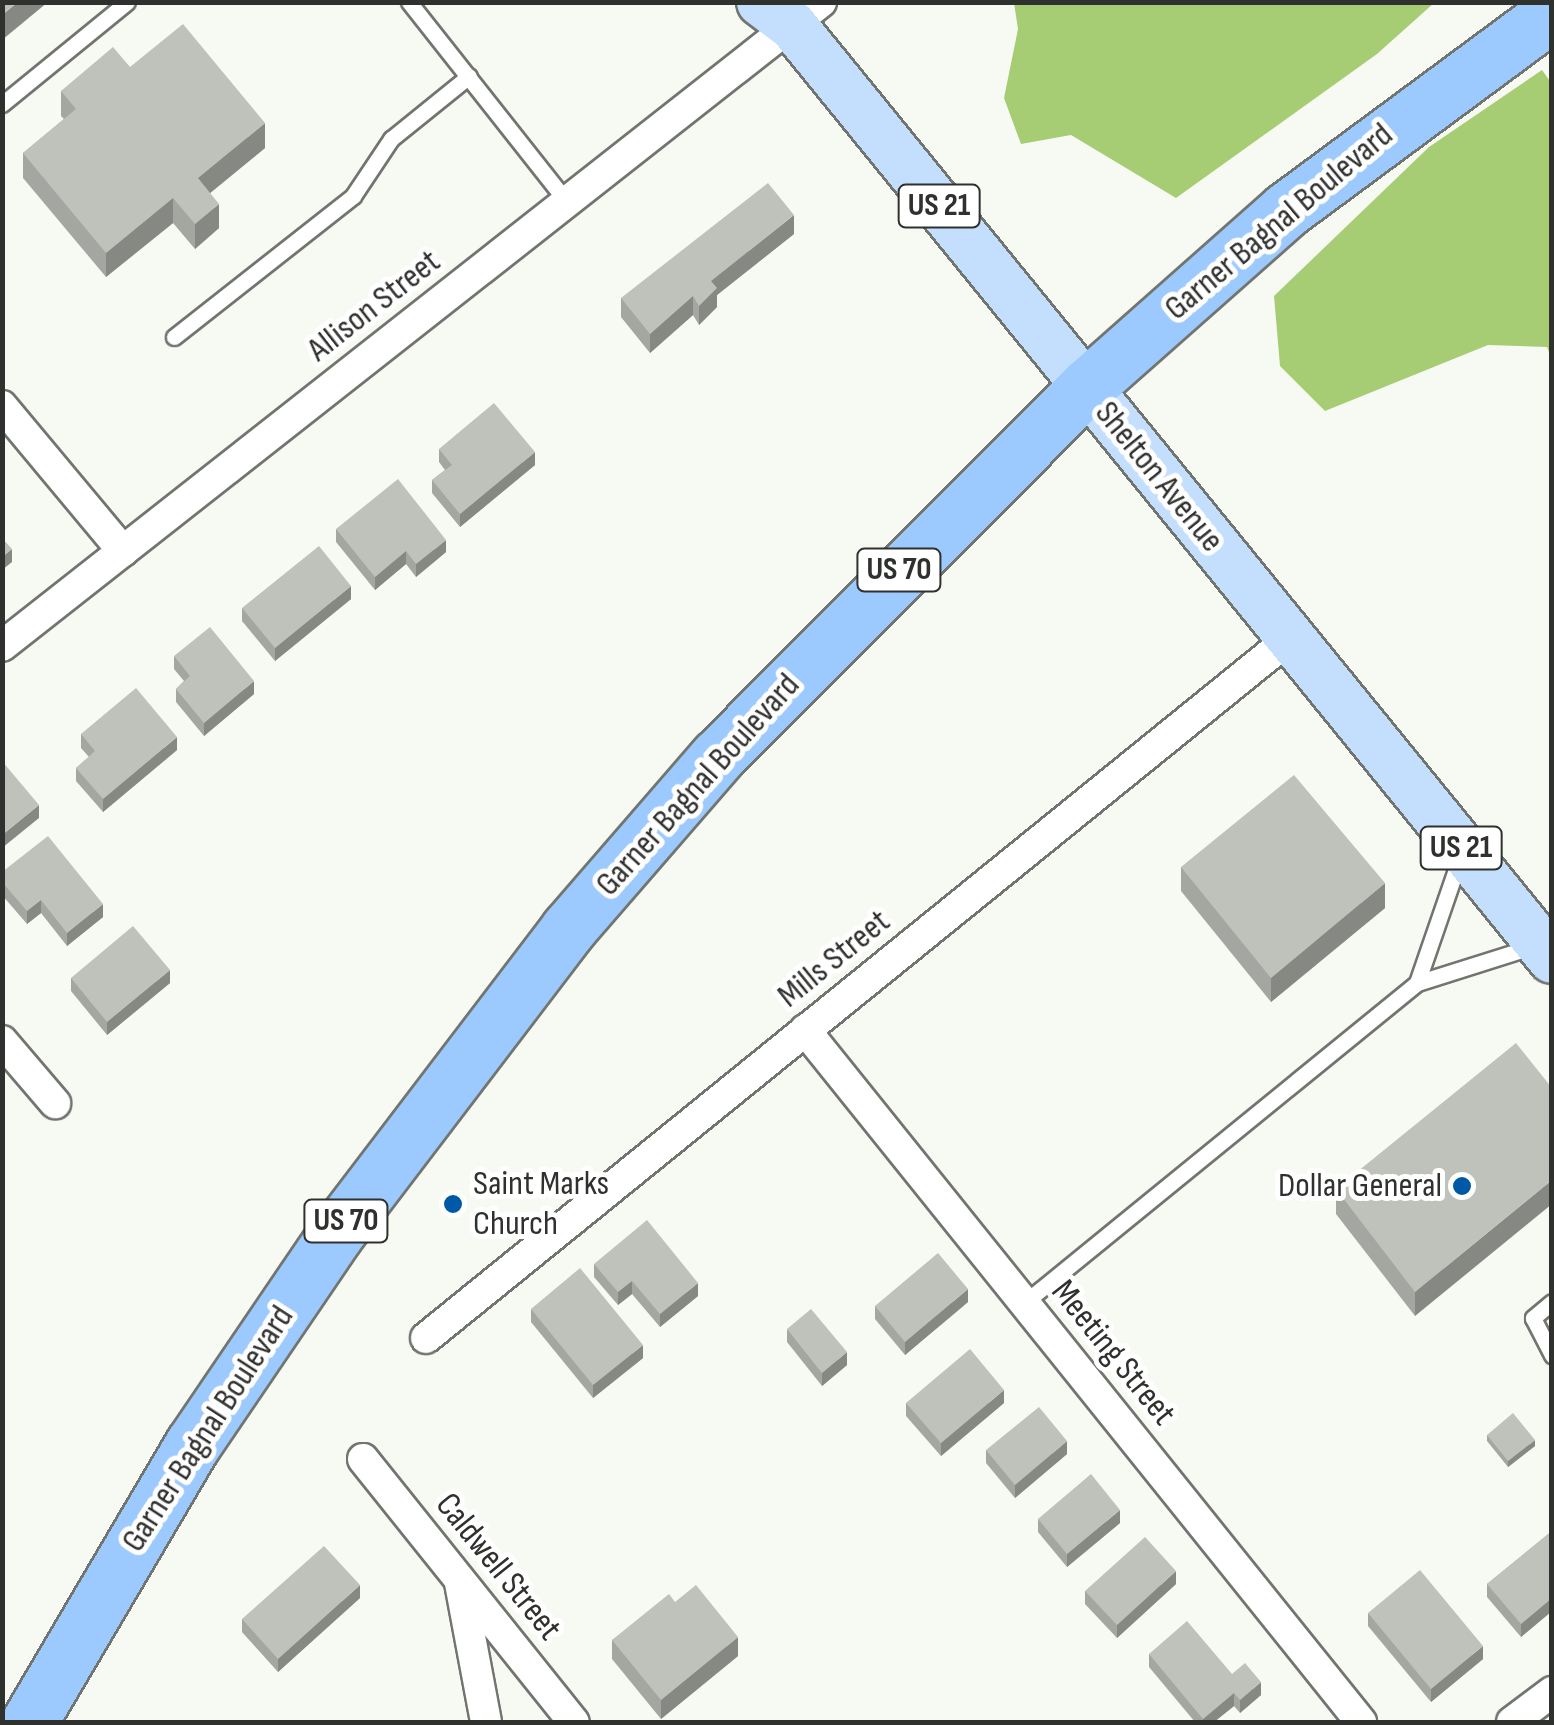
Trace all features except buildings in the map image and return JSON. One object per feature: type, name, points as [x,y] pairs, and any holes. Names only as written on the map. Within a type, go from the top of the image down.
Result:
[{"type":"highway","name":"Garner Bagnal Boulevard","points":[[29,1722],[224,1398],[335,1235],[568,930],[716,757],[1086,387],[1286,210],[1464,74],[1552,13]]},
{"type":"main road","name":"Shelton Avenue","points":[[791,10],[1086,387],[1546,951]]},
{"type":"street","name":"Allison Street","points":[[2,646],[567,202],[791,10]]},
{"type":"street","points":[[2,406],[123,552]]},
{"type":"street","name":"Mills Street","points":[[426,1338],[1290,638]]},
{"type":"street","name":"Meeting Street","points":[[805,1030],[1361,1722]]},
{"type":"street","points":[[2,1041],[55,1103]]},
{"type":"street","name":"Caldwell Street","points":[[362,1458],[574,1722]]},
{"type":"street","points":[[459,1580],[486,1722]]},
{"type":"street","points":[[1512,1722],[1552,1692]]},
{"type":"lane","points":[[2,104],[127,2]]},
{"type":"lane","points":[[409,2],[567,202]]},
{"type":"lane","points":[[174,337],[353,196],[391,139],[469,76]]},
{"type":"lane","points":[[1417,983],[1462,850]]},
{"type":"lane","points":[[1024,1303],[1417,983],[1546,951]]},
{"type":"lane","points":[[1552,1302],[1533,1318],[1552,1355]]},
{"type":"green space","points":[[1014,2],[1434,3],[1377,54],[1176,198],[1071,135],[1021,144],[1004,98],[1018,29]]},
{"type":"green space","points":[[1542,70],[1552,84],[1551,357],[1547,347],[1488,345],[1325,411],[1280,366],[1274,296],[1429,147]]},
{"type":"place","name":"Dollar General","points":[[1462,1186]]},
{"type":"place","name":"Saint Marks Church","points":[[453,1204]]}]
